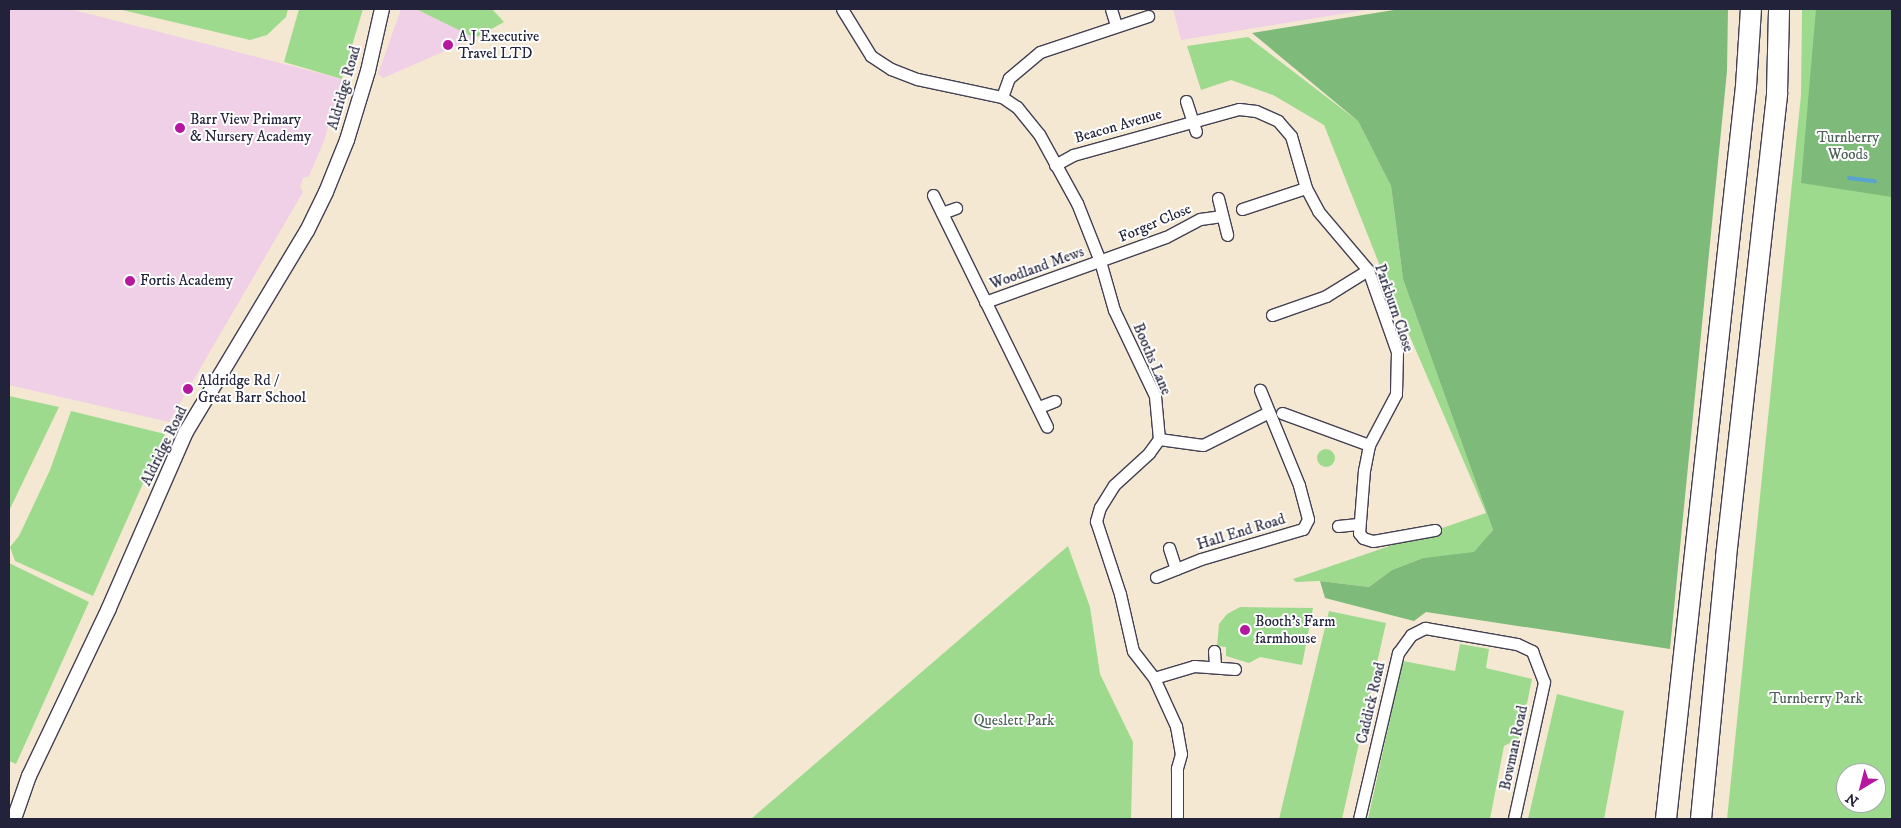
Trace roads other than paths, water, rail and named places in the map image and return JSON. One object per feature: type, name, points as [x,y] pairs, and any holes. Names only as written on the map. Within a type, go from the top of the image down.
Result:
[{"type":"highway","points":[[1666,819],[1746,86],[1751,9]]},
{"type":"highway","points":[[1701,819],[1726,556],[1777,94],[1779,9]]},
{"type":"street","name":"Aldridge Road","points":[[14,819],[29,776],[108,608],[186,432],[307,231],[326,192],[361,94],[382,9]]},
{"type":"street","name":"Booths Lane","points":[[842,9],[870,56],[891,69],[917,79],[1002,97],[1017,107],[1028,120],[1077,203],[1100,261],[1114,310],[1155,396],[1159,439]]},
{"type":"street","points":[[1111,9],[1116,25]]},
{"type":"street","points":[[1002,97],[1009,78],[1040,52],[1116,25],[1148,16]]},
{"type":"street","points":[[1186,101],[1194,126]]},
{"type":"street","name":"Parkburn Close","points":[[1194,126],[1239,109],[1256,111],[1278,122],[1291,136],[1306,188],[1318,211],[1368,270],[1397,352],[1398,385],[1395,399],[1369,445],[1358,524],[1362,538],[1373,542],[1435,530]]},
{"type":"street","name":"Beacon Avenue","points":[[1055,165],[1072,155],[1194,126]]},
{"type":"street","points":[[1242,209],[1306,188]]},
{"type":"street","name":"Woodland Mews","points":[[933,195],[984,302],[1039,406],[1047,427]]},
{"type":"street","points":[[1218,198],[1227,235]]},
{"type":"street","points":[[942,213],[956,208]]},
{"type":"street","name":"Forger Close","points":[[1100,261],[1166,237],[1200,219],[1222,216]]},
{"type":"street","name":"Woodland Mews","points":[[984,302],[1100,261]]},
{"type":"street","points":[[1272,315],[1326,296],[1368,270]]},
{"type":"street","name":"Hall End Road","points":[[1156,577],[1303,529],[1308,520],[1299,485],[1267,413],[1260,390]]},
{"type":"street","points":[[1039,406],[1055,401]]},
{"type":"street","points":[[1177,819],[1177,768],[1181,754],[1176,726],[1154,678],[1133,651],[1120,594],[1096,521],[1100,507],[1114,485],[1127,470],[1149,453],[1159,439],[1203,445],[1267,413]]},
{"type":"street","points":[[1282,413],[1369,445]]},
{"type":"street","points":[[1338,526],[1358,524]]},
{"type":"street","points":[[1169,548],[1176,569]]},
{"type":"street","name":"Caddick Road","points":[[1359,819],[1398,653],[1411,635],[1425,628],[1517,644],[1532,650],[1544,682]]},
{"type":"street","points":[[1214,651],[1214,667]]},
{"type":"street","points":[[1154,678],[1194,666],[1235,670]]},
{"type":"street","name":"Bowman Road","points":[[1514,819],[1544,682]]},
{"type":"waterway","points":[[1849,178],[1875,181]]},
{"type":"place","name":"A J Executive Travel LTD","points":[[448,45]]},
{"type":"place","name":"Barr View Primary & Nursery Academy","points":[[180,128]]},
{"type":"place","name":"Fortis Academy","points":[[130,281]]},
{"type":"place","name":"Aldridge Rd / Great Barr School","points":[[188,389]]},
{"type":"place","name":"Booth's Farm farmhouse","points":[[1245,630]]},
{"type":"park label","name":"Turnberry Woods","points":[[1848,146]]},
{"type":"park label","name":"Turnberry Park","points":[[1816,699]]},
{"type":"park label","name":"Queslett Park","points":[[1014,721]]}]
